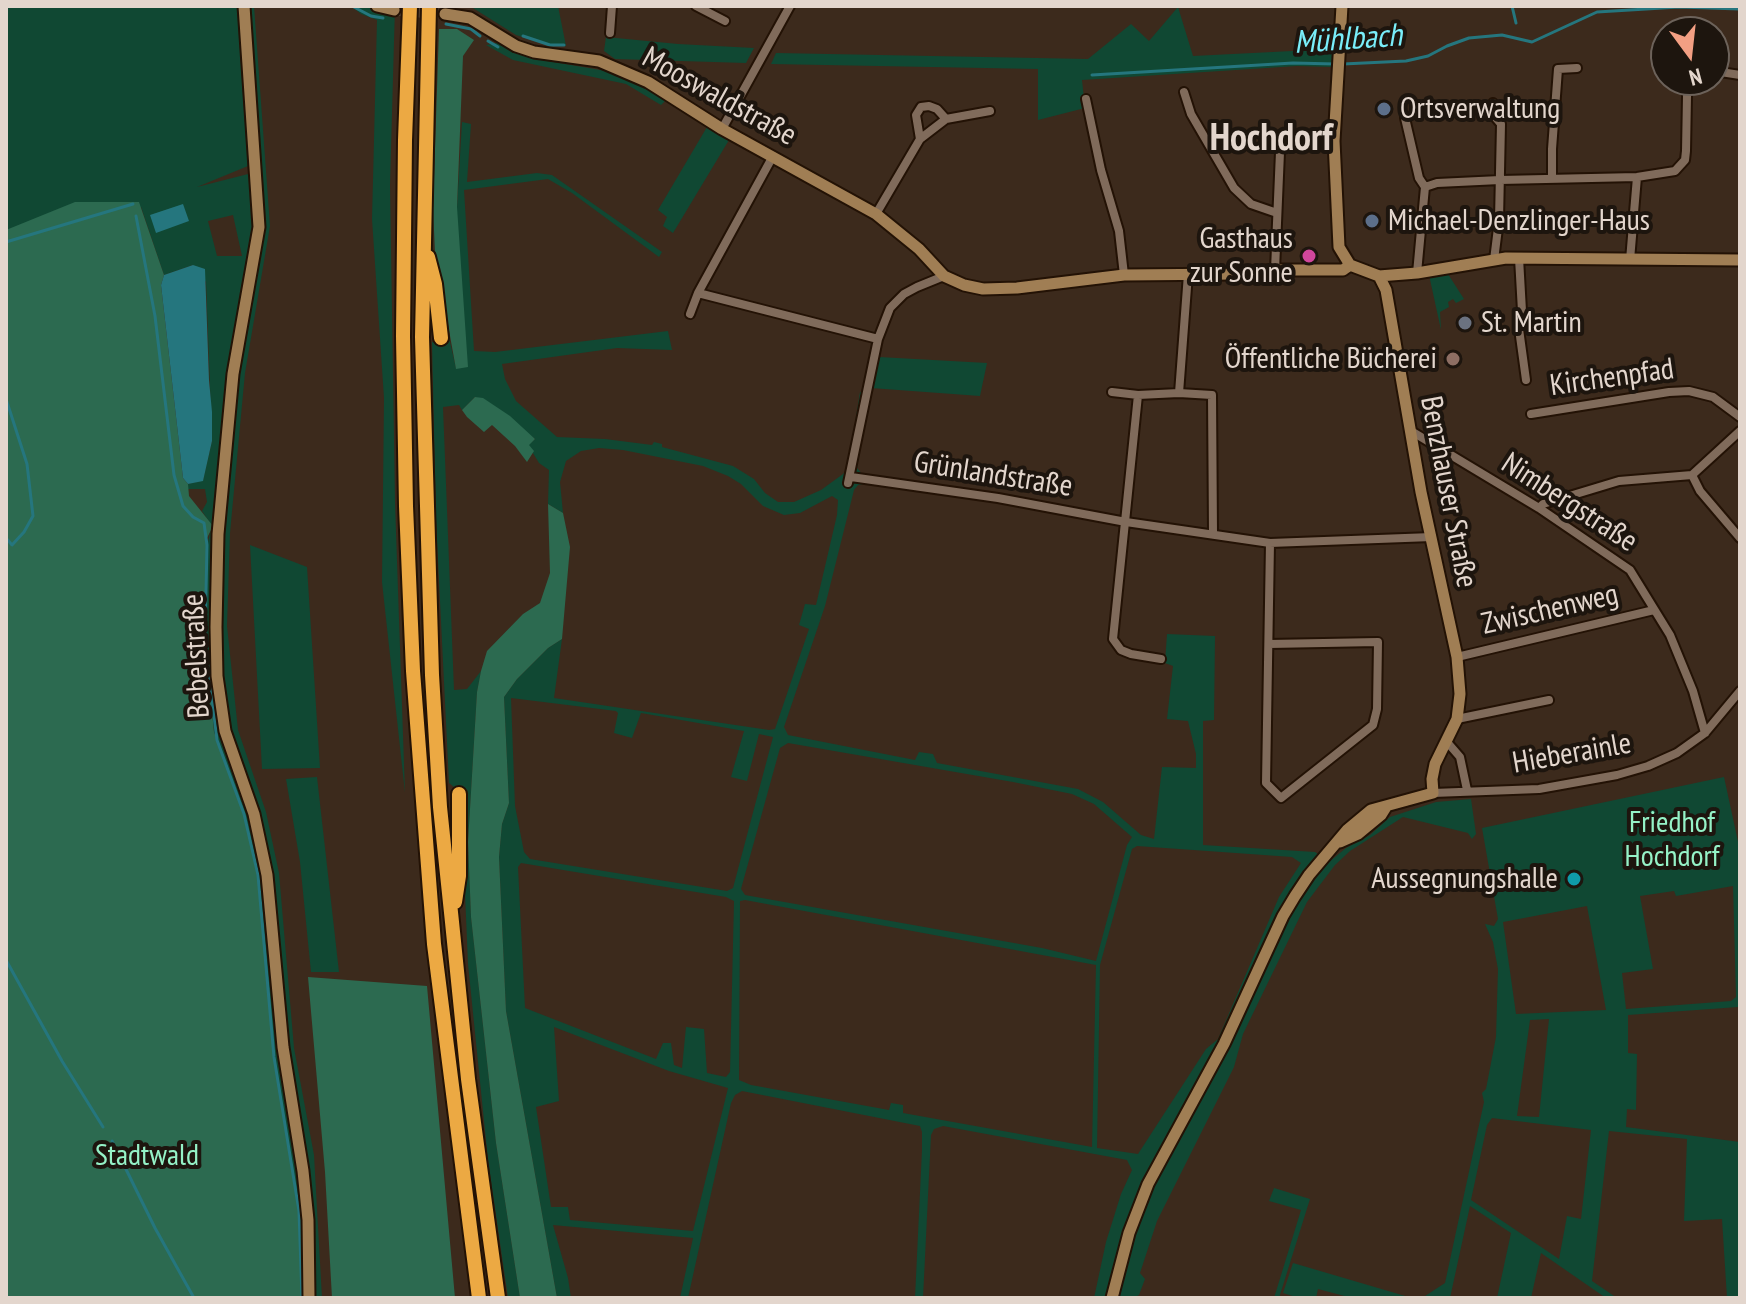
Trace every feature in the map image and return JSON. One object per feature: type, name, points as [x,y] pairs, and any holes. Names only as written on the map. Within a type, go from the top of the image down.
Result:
[{"type":"highway","points":[[410,6],[403,336],[413,671],[434,944],[479,1298]]},
{"type":"highway","points":[[429,6],[422,233],[425,502],[431,644],[440,807],[472,1108],[498,1298]]},
{"type":"highway","points":[[422,233],[435,284],[441,338]]},
{"type":"highway","points":[[452,922],[459,876],[459,794]]},
{"type":"street","name":"Bebelstraße","points":[[244,6],[259,227],[233,374],[216,581],[217,676],[225,731],[254,814],[267,875],[283,1047],[306,1195],[309,1298]]},
{"type":"street","points":[[377,6],[394,10]]},
{"type":"street","points":[[610,33],[612,6]]},
{"type":"street","points":[[696,6],[725,21]]},
{"type":"street","points":[[722,129],[790,6]]},
{"type":"street","points":[[1342,6],[1334,141],[1339,247],[1350,265],[1379,276],[1519,258],[1740,260]]},
{"type":"street","name":"Mooswaldstraße","points":[[445,14],[470,18],[505,40],[534,52],[599,61],[648,82],[722,129],[876,214],[919,249],[944,276],[964,285],[983,289],[1017,288],[1124,275],[1343,270],[1350,265]]},
{"type":"street","points":[[1552,179],[1558,69],[1577,68]]},
{"type":"street","points":[[1184,92],[1191,114],[1234,188],[1251,204],[1277,213]]},
{"type":"street","points":[[1425,187],[1437,183],[1665,174],[1681,166],[1686,151],[1687,96]]},
{"type":"street","points":[[1086,99],[1101,170],[1119,231],[1124,275]]},
{"type":"street","points":[[1493,103],[1495,117],[1501,124],[1494,260]]},
{"type":"street","points":[[920,139],[916,115],[921,107],[937,109],[946,119]]},
{"type":"street","points":[[876,214],[920,139],[946,119],[990,111]]},
{"type":"street","points":[[1405,118],[1419,178],[1425,187],[1417,273]]},
{"type":"street","points":[[1275,270],[1280,152]]},
{"type":"street","points":[[690,314],[698,293],[773,156]]},
{"type":"street","points":[[1630,260],[1637,177]]},
{"type":"street","points":[[1519,258],[1522,311],[1519,329],[1526,380]]},
{"type":"street","points":[[1179,393],[1188,274]]},
{"type":"street","points":[[698,293],[878,339],[890,308],[904,294],[944,276]]},
{"type":"street","name":"Benzhauser Straße","points":[[1379,276],[1386,290],[1457,657],[1460,694],[1457,719],[1435,764],[1433,793]]},
{"type":"street","name":"Grünlandstraße","points":[[878,339],[850,480],[998,498],[1126,522],[1270,543],[1432,537]]},
{"type":"street","name":"Kirchenpfad","points":[[1531,414],[1689,391],[1713,397],[1740,417]]},
{"type":"street","points":[[1112,392],[1212,395],[1213,533]]},
{"type":"street","points":[[1138,395],[1113,639],[1121,650],[1161,659]]},
{"type":"street","name":"Nimbergstraße","points":[[1411,431],[1539,508],[1630,570],[1673,642],[1693,691],[1705,733]]},
{"type":"street","points":[[1539,508],[1543,504],[1619,481],[1692,475],[1740,431]]},
{"type":"street","points":[[1692,475],[1700,491],[1740,538]]},
{"type":"street","points":[[1269,644],[1378,642],[1377,709],[1373,725],[1281,798],[1266,783],[1270,543]]},
{"type":"street","name":"Zwischenweg","points":[[1457,657],[1654,610]]},
{"type":"street","name":"Hieberainle","points":[[1112,1298],[1129,1233],[1148,1184],[1224,1044],[1283,916],[1309,875],[1347,830],[1371,810],[1433,793],[1539,789],[1617,775],[1648,766],[1677,753],[1705,733],[1740,691]]},
{"type":"street","points":[[1457,719],[1549,700]]},
{"type":"street","points":[[1447,742],[1460,757],[1467,790]]},
{"type":"green space","points":[[6,6],[237,6],[248,166],[197,187],[252,173],[238,6],[254,6],[270,226],[245,373],[230,533],[227,626],[238,730],[266,812],[279,873],[294,1048],[314,1155],[322,1298],[302,1298],[301,1220],[274,1057],[258,875],[244,814],[214,732],[204,628],[207,545],[212,526],[202,511],[207,502],[205,489],[188,489],[188,484],[203,480],[212,441],[206,282],[193,265],[164,275],[141,207],[6,247]],"holes":[[[233,215],[242,256],[217,256],[208,221]]]},
{"type":"green space","points":[[351,6],[395,6],[390,185],[395,503],[405,793],[382,582],[384,398],[372,219],[377,20]]},
{"type":"green space","points":[[465,6],[558,6],[566,46],[551,46],[516,35]]},
{"type":"green space","points":[[1178,7],[1193,56],[1332,49],[1332,67],[1297,66],[1082,80],[1085,108],[1038,120],[1038,69],[771,64],[776,53],[1088,59],[1131,24],[1149,41]]},
{"type":"green space","points":[[439,29],[457,29],[474,40],[463,56],[457,207],[468,367],[456,369],[435,253],[433,208]]},
{"type":"green space","points":[[606,37],[754,48],[746,63],[615,59],[604,51]]},
{"type":"green space","points":[[497,43],[530,58],[618,73],[666,100],[661,105],[626,84],[513,60],[486,45]]},
{"type":"green space","points":[[462,122],[471,124],[467,182],[537,173],[552,175],[662,252],[659,257],[548,179],[464,190],[474,351],[495,352],[668,331],[672,350],[617,348],[502,364],[505,379],[516,401],[557,437],[662,444],[662,447],[733,466],[754,479],[765,493],[778,502],[794,502],[821,490],[848,467],[860,392],[869,395],[857,468],[862,474],[1038,508],[869,483],[858,485],[854,490],[825,606],[784,727],[788,735],[915,760],[919,752],[933,754],[937,763],[1078,789],[1103,802],[1141,835],[1154,839],[1162,767],[1196,768],[1188,721],[1167,719],[1173,666],[1165,663],[1167,634],[1215,636],[1214,720],[1203,721],[1203,845],[1315,852],[1329,862],[1370,835],[1390,817],[1436,802],[1471,799],[1476,834],[1472,839],[1468,833],[1403,817],[1350,851],[1335,865],[1307,902],[1243,1034],[1234,1067],[1157,1221],[1140,1273],[1145,1279],[1139,1295],[1133,1298],[1094,1298],[1106,1242],[1132,1170],[1127,1160],[943,1126],[934,1129],[931,1135],[923,1298],[915,1298],[922,1150],[920,1126],[742,1091],[735,1095],[731,1103],[688,1298],[680,1298],[693,1238],[553,1225],[571,1298],[557,1298],[506,1011],[499,857],[502,824],[509,803],[504,697],[548,648],[562,639],[554,698],[775,729],[809,629],[799,625],[805,604],[816,605],[838,500],[832,496],[800,513],[784,515],[763,506],[728,476],[703,466],[599,448],[581,451],[566,461],[560,482],[563,513],[548,504],[549,470],[539,463],[528,445],[535,439],[490,404],[475,397],[462,410],[459,405],[443,407],[454,690],[467,689],[481,671],[468,842],[471,917],[496,1143],[520,1298],[508,1298],[488,1160],[468,964],[464,795],[449,783],[436,520],[432,342],[449,338],[456,368],[457,207]],"holes":[[[511,698],[616,711],[614,733],[632,738],[641,713],[744,731],[731,777],[747,781],[759,734],[773,737],[733,888],[727,891],[530,859],[524,852],[515,806]],[[788,743],[1072,794],[1094,804],[1132,837],[1127,845],[1096,961],[1042,948],[745,895],[741,889],[780,748]],[[1137,846],[1292,857],[1301,863],[1279,897],[1218,1039],[1206,1049],[1138,1154],[1097,1148],[1100,965],[1132,849]],[[521,863],[726,897],[734,901],[730,1072],[726,1077],[707,1073],[704,1029],[686,1027],[682,1068],[674,1065],[671,1043],[663,1043],[656,1059],[525,1008],[518,867]],[[740,901],[1096,965],[1092,1147],[903,1113],[903,1105],[891,1103],[889,1110],[751,1085],[739,1080]],[[554,1027],[669,1071],[728,1088],[693,1231],[570,1220],[568,1207],[551,1207],[536,1107],[559,1101]]]},
{"type":"green space","points":[[707,127],[729,140],[673,233],[663,226],[667,217],[658,210]]},
{"type":"green space","name":"Stadtwald","points":[[75,202],[139,202],[164,275],[161,285],[183,478],[188,484],[189,496],[213,526],[207,538],[204,628],[214,732],[244,814],[258,875],[274,1057],[301,1220],[302,1298],[6,1298],[6,230]]},
{"type":"green space","points":[[1448,274],[1464,299],[1456,303],[1453,299],[1448,302],[1449,307],[1440,312],[1441,330],[1429,275]]},
{"type":"green space","points":[[879,357],[987,363],[980,396],[871,388]]},
{"type":"green space","points":[[475,397],[483,398],[510,416],[535,439],[529,445],[534,451],[527,462],[492,425],[484,432],[467,417],[462,410]]},
{"type":"green space","points":[[548,504],[563,513],[570,547],[562,639],[548,648],[517,679],[504,697],[509,803],[502,824],[499,857],[506,1011],[557,1298],[520,1298],[496,1143],[471,917],[468,842],[481,671],[487,651],[523,614],[540,603],[550,573]]},
{"type":"green space","points":[[250,545],[307,567],[320,768],[262,769]]},
{"type":"green space","points":[[317,777],[339,972],[311,972],[300,862],[286,779]]},
{"type":"green space","name":"Friedhof Hochdorf","points":[[1724,777],[1740,851],[1740,1026],[1738,1007],[1628,1015],[1628,1053],[1637,1054],[1636,1110],[1627,1109],[1626,1127],[1740,1142],[1740,1298],[1727,1298],[1722,1219],[1684,1221],[1687,1139],[1609,1131],[1592,1281],[1617,1298],[1606,1298],[1541,1253],[1531,1298],[1497,1298],[1511,1233],[1470,1206],[1450,1298],[1422,1298],[1445,1283],[1496,1037],[1498,969],[1493,942],[1485,924],[1494,926],[1498,919],[1482,828]],"holes":[[[1733,886],[1736,997],[1731,1001],[1626,1009],[1622,973],[1653,969],[1640,896],[1674,891],[1676,896]],[[1587,906],[1606,1010],[1516,1014],[1503,922]],[[1549,1019],[1539,1117],[1517,1116],[1530,1020]],[[1492,1118],[1591,1130],[1581,1219],[1567,1216],[1559,1259],[1471,1200],[1487,1125]]]},
{"type":"green space","points":[[308,977],[427,986],[455,1298],[332,1298],[325,1172]]},
{"type":"green space","points":[[1274,1188],[1310,1199],[1279,1298],[1274,1298],[1301,1210],[1269,1201]]},
{"type":"green space","points":[[1293,1263],[1412,1298],[1352,1298],[1318,1289],[1316,1298],[1299,1298],[1283,1293]]},
{"type":"water","points":[[183,204],[189,221],[156,233],[150,215]]},
{"type":"water","points":[[193,265],[205,269],[212,441],[203,481],[188,484],[183,478],[161,285],[164,275]]},
{"type":"waterway","points":[[352,6],[371,16],[383,18]]},
{"type":"waterway","points":[[1512,6],[1516,23]]},
{"type":"waterway","name":"Mühlbach","points":[[1343,64],[1406,61],[1428,56],[1469,38],[1502,35],[1532,42],[1597,12],[1679,7],[1740,9]]},
{"type":"waterway","points":[[446,24],[471,29],[480,36]]},
{"type":"waterway","points":[[523,36],[550,45],[564,45]]},
{"type":"waterway","points":[[488,41],[498,47]]},
{"type":"waterway","name":"Mühlbach","points":[[1092,75],[1293,63],[1336,64]]},
{"type":"waterway","points":[[6,242],[133,204]]},
{"type":"waterway","points":[[136,216],[155,316],[174,475],[183,506],[204,523],[207,545],[205,640],[217,740],[244,814],[258,875],[274,1057],[299,1211],[302,1298]]},
{"type":"waterway","points":[[6,399],[27,464],[33,516],[12,545],[6,538]]},
{"type":"waterway","points":[[6,960],[103,1127]]},
{"type":"waterway","points":[[112,1141],[194,1298]]},
{"type":"tunnel","points":[[394,10],[445,14]]},
{"type":"place","name":"Ortsverwaltung","points":[[1384,109]]},
{"type":"place","name":"Michael-Denzlinger-Haus","points":[[1372,221]]},
{"type":"place","name":"Gasthaus zur Sonne","points":[[1309,256]]},
{"type":"place","name":"St. Martin","points":[[1465,323]]},
{"type":"place","name":"Öffentliche Bücherei","points":[[1453,359]]},
{"type":"place","name":"Aussegnungshalle","points":[[1574,879]]},
{"type":"district","name":"Hochdorf","points":[[1271,139]]}]
